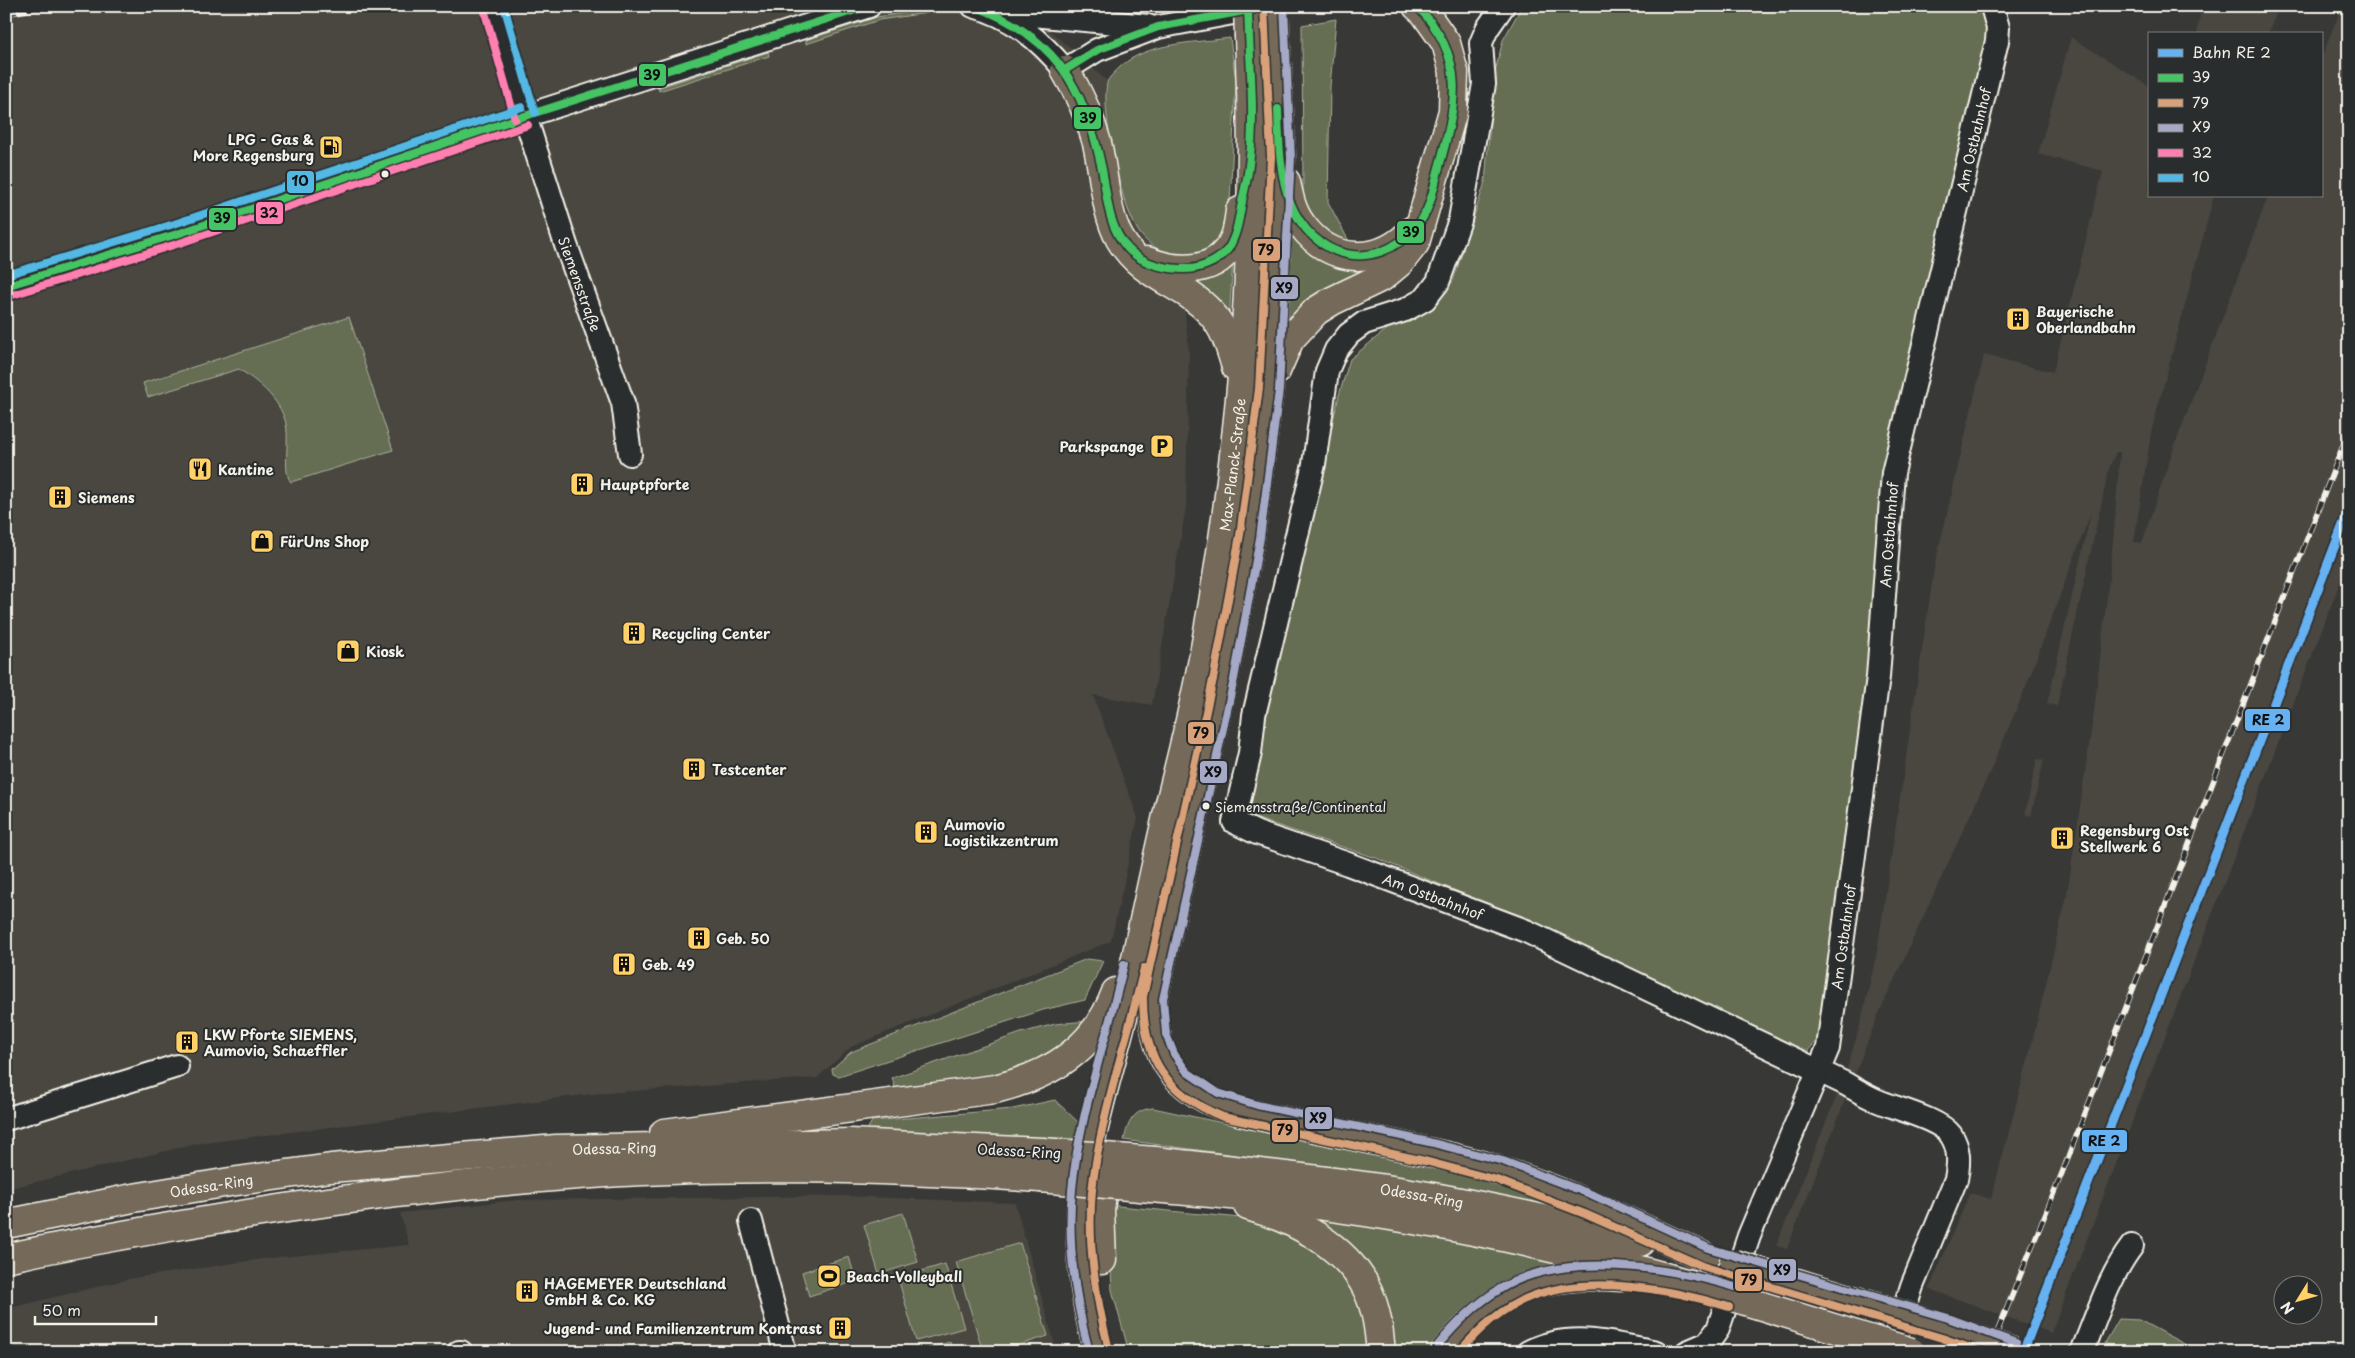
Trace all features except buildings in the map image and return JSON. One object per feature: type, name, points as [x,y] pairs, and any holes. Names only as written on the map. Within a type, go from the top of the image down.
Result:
[{"type":"highway","name":"Max-Planck-Straße","points":[[1144,915],[1208,638],[1223,542],[1241,382],[1249,240],[1248,6]]},
{"type":"highway","points":[[1269,389],[1290,339],[1316,311],[1332,300],[1382,277],[1400,262],[1415,244],[1453,111],[1454,72],[1446,43],[1424,12],[1417,6]]},
{"type":"highway","name":"Max-Planck-Straße","points":[[1197,798],[1224,677],[1248,546],[1269,389],[1281,157],[1273,14]]},
{"type":"highway","points":[[1065,70],[1076,89],[1097,142],[1112,216],[1120,238],[1147,270],[1190,295],[1210,313],[1226,334],[1241,382]]},
{"type":"highway","points":[[1134,256],[1164,268],[1190,270],[1214,261],[1227,250],[1236,234],[1250,155]]},
{"type":"highway","points":[[1281,157],[1293,210],[1301,224],[1315,240],[1332,251],[1355,256],[1377,254],[1392,248],[1407,236],[1424,217]]},
{"type":"highway","points":[[1197,798],[1153,998],[1153,1025],[1158,1046],[1167,1064],[1190,1089],[1222,1105],[1265,1117],[1470,1162],[1538,1183],[1705,1257]]},
{"type":"highway","points":[[1117,1352],[1106,1314],[1102,1272],[1100,1209],[1110,1139],[1142,995],[1197,798]]},
{"type":"highway","points":[[556,1150],[705,1126],[995,1089],[1024,1082],[1060,1063],[1079,1049],[1102,1023],[1144,915]]},
{"type":"highway","points":[[1099,1352],[1090,1318],[1084,1279],[1081,1209],[1084,1177],[1096,1116],[1128,994],[1144,915]]},
{"type":"highway","name":"Odessa-Ring","points":[[6,1224],[143,1197],[322,1169],[556,1150],[850,1143],[1042,1152],[1155,1161],[1292,1176],[1411,1193],[1552,1220],[1734,1264],[1945,1328],[2013,1352]]},
{"type":"highway","name":"Odessa-Ring","points":[[6,1258],[142,1232],[339,1199],[565,1176],[690,1169],[897,1170],[1040,1178],[1194,1191],[1297,1201],[1413,1220],[1552,1248],[1711,1290],[1911,1352]]},
{"type":"highway","points":[[1194,1191],[1253,1207],[1288,1221],[1334,1248],[1354,1270],[1368,1291],[1378,1322],[1381,1352]]},
{"type":"highway","points":[[1445,1352],[1486,1309],[1510,1294],[1535,1283],[1561,1278],[1597,1276],[1711,1290]]},
{"type":"street","name":"Siemensstraße","points":[[494,6],[525,116],[566,245],[623,403],[630,454]]},
{"type":"street","points":[[6,286],[177,234],[525,116],[869,6]]},
{"type":"street","name":"Am Ostbahnhof","points":[[1503,6],[1487,29],[1481,43],[1484,84],[1460,220],[1438,282],[1425,299],[1405,310],[1364,323],[1349,334],[1336,350],[1327,371],[1314,464],[1254,715],[1250,753],[1234,822],[1257,833],[1348,864],[1526,931],[1819,1071],[1877,1101],[1939,1125],[1950,1134],[1957,1147],[1959,1160],[1956,1179],[1912,1286],[1891,1352]]},
{"type":"street","name":"Am Ostbahnhof","points":[[1687,1352],[1708,1343],[1718,1329],[1749,1236],[1828,1048],[1878,677],[1893,473],[1998,42],[1997,21],[1992,6]]},
{"type":"street","points":[[980,8],[1017,25],[1033,36],[1065,70],[1097,50],[1158,27]]},
{"type":"street","points":[[980,8],[1158,27],[1273,14]]},
{"type":"street","points":[[6,1119],[177,1066]]},
{"type":"street","points":[[751,1221],[785,1352]]},
{"type":"street","points":[[2082,1352],[2108,1288],[2123,1258],[2132,1246]]},
{"type":"street","points":[[1528,1352],[1553,1341],[1578,1339],[1613,1343],[1656,1352]]},
{"type":"shaded area","points":[[6,6],[1023,6],[1107,81],[1106,112],[1120,184],[1179,257],[1189,352],[1186,507],[1152,705],[1093,695],[1138,818],[1111,941],[851,1047],[817,1078],[592,1094],[196,1144],[6,1189]]},
{"type":"shaded area","points":[[2201,6],[2279,6],[2269,32],[2197,32]]},
{"type":"shaded area","points":[[2342,6],[2349,6],[2349,559],[2051,1333],[1929,1289],[1970,1193],[1991,1199],[2028,1059],[2067,895],[2094,711],[2113,542],[2120,452],[2116,452],[2109,469],[2057,706],[2047,704],[2091,513],[2025,689],[1990,772],[1878,1015],[1787,1249],[1776,1246],[1845,1075],[1860,1025],[1877,952],[1934,569],[1984,355],[2053,372],[2103,171],[2038,154],[2071,37],[2148,85],[2148,198],[2213,198],[2151,433],[2134,542],[2142,543],[2173,450],[2267,198],[2322,198],[2322,56]]},
{"type":"shaded area","points":[[2037,759],[2044,760],[2031,816],[2025,814]]},
{"type":"shaded area","points":[[846,1196],[1015,1203],[1057,1352],[6,1352],[6,1309],[133,1278],[269,1258],[409,1245],[400,1213],[517,1200]]},
{"type":"green space","points":[[1522,6],[1973,6],[1983,12],[1988,31],[1986,59],[1880,493],[1869,671],[1818,1039],[1807,1052],[1505,911],[1376,858],[1249,816],[1274,673],[1339,395],[1350,359],[1387,329],[1428,310],[1453,281],[1485,182],[1494,76],[1503,40]]},
{"type":"green space","points":[[927,9],[927,13],[879,20],[806,44],[806,40],[877,17]]},
{"type":"green space","points":[[1336,19],[1330,86],[1328,202],[1353,249],[1314,225],[1303,196],[1302,25]]},
{"type":"green space","points":[[1230,38],[1236,81],[1229,223],[1220,240],[1206,253],[1193,256],[1165,252],[1153,246],[1142,236],[1134,224],[1127,206],[1114,162],[1110,138],[1107,116],[1107,83],[1110,77],[1130,59],[1156,48]]},
{"type":"green space","points":[[768,52],[769,56],[659,91],[658,88]]},
{"type":"green space","points":[[1292,231],[1390,253],[1288,324]]},
{"type":"green space","points":[[1233,259],[1229,321],[1186,275]]},
{"type":"green space","points":[[349,317],[393,450],[291,482],[287,470],[286,425],[281,409],[266,390],[239,369],[148,397],[143,383]]},
{"type":"green space","points":[[1087,959],[1103,961],[1085,1000],[1043,1010],[839,1076],[833,1074],[832,1069],[851,1052]]},
{"type":"green space","points":[[1097,1020],[1041,1061],[1008,1073],[897,1093],[892,1078],[1021,1033],[1055,1024]]},
{"type":"green space","points":[[1055,1100],[1081,1125],[1080,1139],[867,1130],[872,1121],[1013,1109]]},
{"type":"green space","points":[[1153,1108],[1493,1181],[1542,1197],[1542,1208],[1301,1164],[1124,1140],[1132,1118],[1141,1111]]},
{"type":"green space","points":[[1108,1205],[1241,1218],[1270,1224],[1319,1247],[1356,1289],[1372,1352],[1129,1352],[1112,1290]]},
{"type":"green space","points":[[903,1213],[918,1262],[879,1274],[864,1225]]},
{"type":"green space","points":[[1316,1217],[1394,1228],[1556,1261],[1556,1270],[1435,1352],[1389,1352],[1314,1225]]},
{"type":"green space","points":[[1020,1243],[1048,1336],[997,1352],[983,1352],[956,1262]]},
{"type":"green space","name":"Beach-Volleyball","points":[[849,1257],[856,1281],[809,1296],[802,1272]]},
{"type":"green space","points":[[945,1264],[964,1328],[916,1341],[898,1278]]},
{"type":"green space","points":[[2119,1319],[2139,1320],[2199,1352],[2122,1352],[2105,1343]]},
{"type":"green space","points":[[950,1342],[953,1352],[919,1352],[919,1351]]},
{"type":"railway","points":[[6,14],[48,6]]},
{"type":"railway","points":[[1989,1352],[2062,1173],[2349,430]]},
{"type":"transit line","name":"10","points":[[504,6],[535,113]]},
{"type":"transit line","name":"39","points":[[6,286],[177,234],[525,116],[868,6]]},
{"type":"transit line","name":"39","points":[[974,6],[1002,18],[1025,32],[1045,49],[1062,68],[1075,89],[1086,113],[1102,169],[1110,215],[1117,233],[1127,248],[1133,254],[1156,265],[1187,269],[1207,265],[1224,254],[1234,238],[1237,226],[1248,174],[1252,126],[1248,6]]},
{"type":"transit line","name":"79","points":[[1264,6],[1271,157],[1259,388],[1240,535],[1214,675],[1143,997],[1147,1038],[1153,1056],[1173,1085],[1186,1097],[1203,1108],[1223,1117],[1425,1161],[1497,1180],[1585,1214],[1702,1266],[1942,1338],[1982,1352]]},
{"type":"transit line","name":"39","points":[[1065,70],[1097,50],[1158,27],[1271,6]]},
{"type":"transit line","name":"X9","points":[[1284,6],[1291,158],[1279,390],[1260,538],[1234,679],[1163,999],[1166,1034],[1174,1054],[1187,1072],[1218,1093],[1257,1105],[1429,1142],[1503,1161],[1593,1195],[1708,1248],[1948,1318],[2016,1343]]},
{"type":"transit line","name":"39","points":[[1278,109],[1280,156],[1286,191],[1300,221],[1313,237],[1329,248],[1346,254],[1364,255],[1382,251],[1399,242],[1416,227],[1428,208],[1450,125],[1453,104],[1454,84],[1451,64],[1445,45],[1434,26],[1417,6]]},
{"type":"transit line","name":"32","points":[[484,9],[515,119]]},
{"type":"transit line","name":"10","points":[[6,275],[174,224],[522,107]]},
{"type":"transit line","name":"32","points":[[9,296],[180,243],[528,125]]},
{"type":"transit line","points":[[2023,1352],[2349,509]]},
{"type":"transit line","name":"X9","points":[[1089,1352],[1073,1271],[1071,1251],[1072,1190],[1087,1104],[1124,964]]},
{"type":"transit line","name":"79","points":[[1109,1350],[1100,1311],[1094,1271],[1091,1231],[1092,1191],[1107,1107],[1144,968]]},
{"type":"transit line","name":"X9","points":[[1438,1345],[1466,1315],[1500,1289],[1525,1277],[1554,1269],[1584,1266],[1648,1269],[1679,1273],[1735,1287]]},
{"type":"transit line","name":"79","points":[[1459,1352],[1474,1335],[1509,1307],[1530,1297],[1553,1290],[1577,1286],[1630,1287],[1682,1295],[1729,1307]]},
{"type":"place","name":"LPG - Gas & More Regensburg","points":[[331,147]]},
{"type":"place","name":"Bayerische Oberlandbahn","points":[[2018,319]]},
{"type":"place","name":"Parkspange","points":[[1162,446]]},
{"type":"place","name":"Kantine","points":[[200,469]]},
{"type":"place","name":"Hauptpforte","points":[[582,484]]},
{"type":"place","name":"Siemens","points":[[60,497]]},
{"type":"place","name":"FürUns Shop","points":[[262,541]]},
{"type":"place","name":"Recycling Center","points":[[634,633]]},
{"type":"place","name":"Kiosk","points":[[348,651]]},
{"type":"place","name":"Testcenter","points":[[694,769]]},
{"type":"place","name":"Siemensstraße/Continental","points":[[1206,806]]},
{"type":"place","name":"Aumovio Logistikzentrum","points":[[926,832]]},
{"type":"place","name":"Regensburg Ost Stellwerk 6","points":[[2062,838]]},
{"type":"place","name":"Geb. 50","points":[[699,938]]},
{"type":"place","name":"Geb. 49","points":[[624,964]]},
{"type":"place","name":"LKW Pforte SIEMENS, Aumovio, Schaeffler","points":[[187,1042]]},
{"type":"place","name":"Beach-Volleyball","points":[[829,1276]]},
{"type":"place","name":"HAGEMEYER Deutschland GmbH & Co. KG","points":[[527,1291]]},
{"type":"place","name":"Jugend- und Familienzentrum Kontrast","points":[[840,1328]]}]
